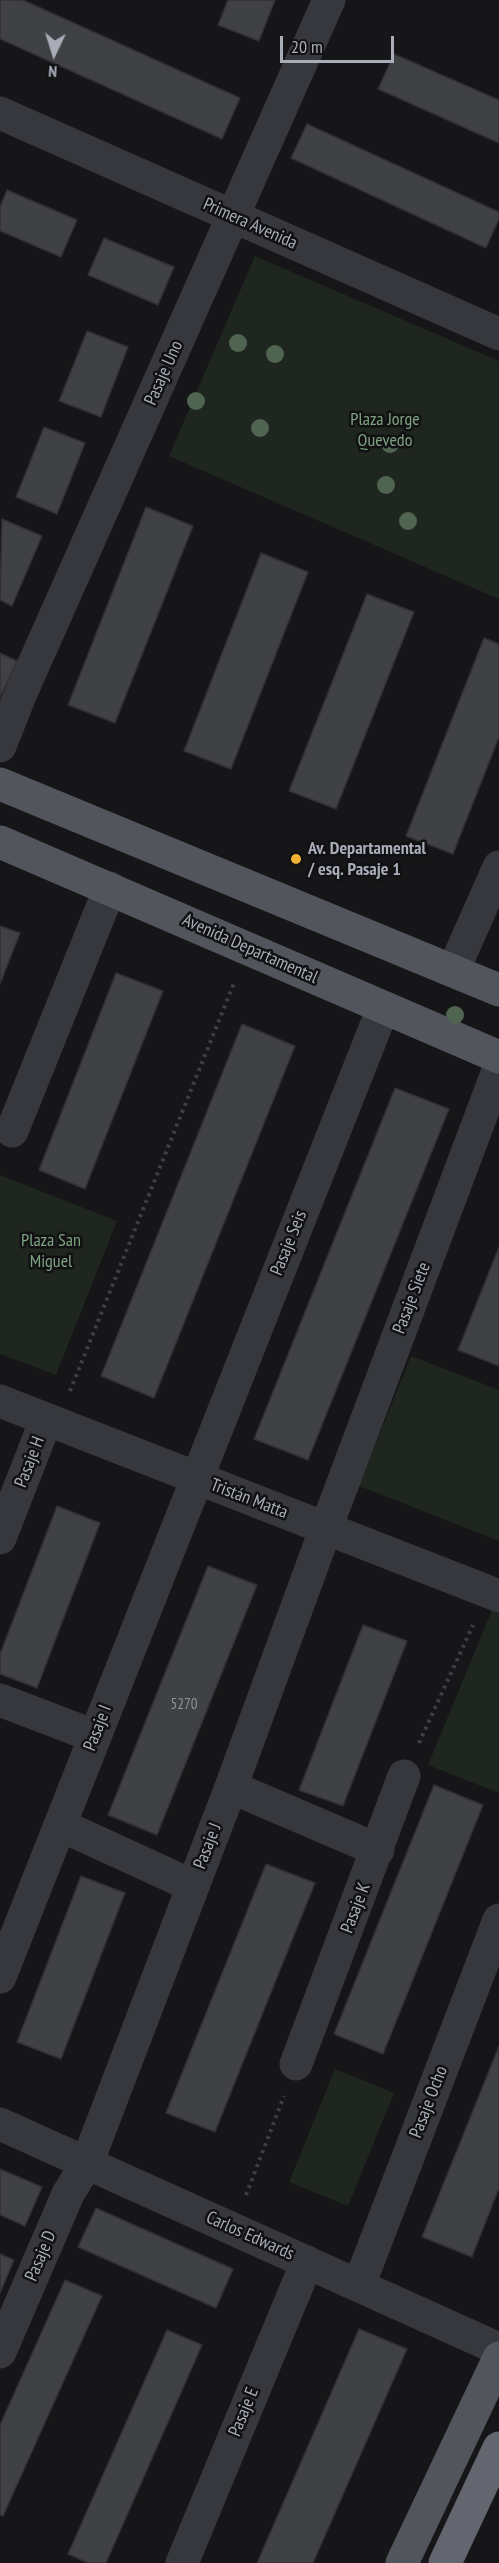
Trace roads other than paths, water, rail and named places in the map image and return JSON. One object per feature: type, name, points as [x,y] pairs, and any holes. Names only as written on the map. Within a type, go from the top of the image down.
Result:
[{"type":"highway","points":[[445,2563],[499,2448]]},
{"type":"main road","points":[[0,784],[499,990]]},
{"type":"main road","name":"Avenida Departamental","points":[[0,842],[499,1057]]},
{"type":"main road","points":[[402,2563],[499,2358]]},
{"type":"street","name":"Pasaje Uno","points":[[0,746],[21,693],[329,0]]},
{"type":"street","name":"Primera Avenida","points":[[0,113],[499,334]]},
{"type":"street","points":[[453,971],[499,867]]},
{"type":"street","points":[[12,1131],[110,888]]},
{"type":"street","name":"Pasaje Seis","points":[[195,1479],[383,1008]]},
{"type":"street","name":"Pasaje Siete","points":[[326,1528],[499,1068]]},
{"type":"street","name":"Tristán Matta","points":[[0,1401],[195,1479],[494,1593]]},
{"type":"street","name":"Pasaje H","points":[[0,1538],[51,1422]]},
{"type":"street","name":"Pasaje I","points":[[0,1977],[195,1479]]},
{"type":"street","name":"Pasaje J","points":[[87,2163],[231,1786],[326,1528]]},
{"type":"street","points":[[0,1700],[94,1736]]},
{"type":"street","name":"Pasaje K","points":[[296,2064],[404,1776]]},
{"type":"street","points":[[231,1786],[378,1850]]},
{"type":"street","points":[[60,1825],[193,1886]]},
{"type":"street","name":"Pasaje Ocho","points":[[359,2285],[496,1935]]},
{"type":"street","name":"Carlos Edwards","points":[[0,2124],[499,2349]]},
{"type":"street","name":"Pasaje D","points":[[0,2352],[68,2194],[87,2163]]},
{"type":"street","name":"Pasaje E","points":[[182,2563],[307,2262]]},
{"type":"place","name":"Av. Departamental / esq. Pasaje 1","points":[[296,859]]},
{"type":"park label","name":"Plaza Jorge Quevedo","points":[[385,430]]},
{"type":"park label","name":"Plaza San Miguel","points":[[51,1251]]}]
